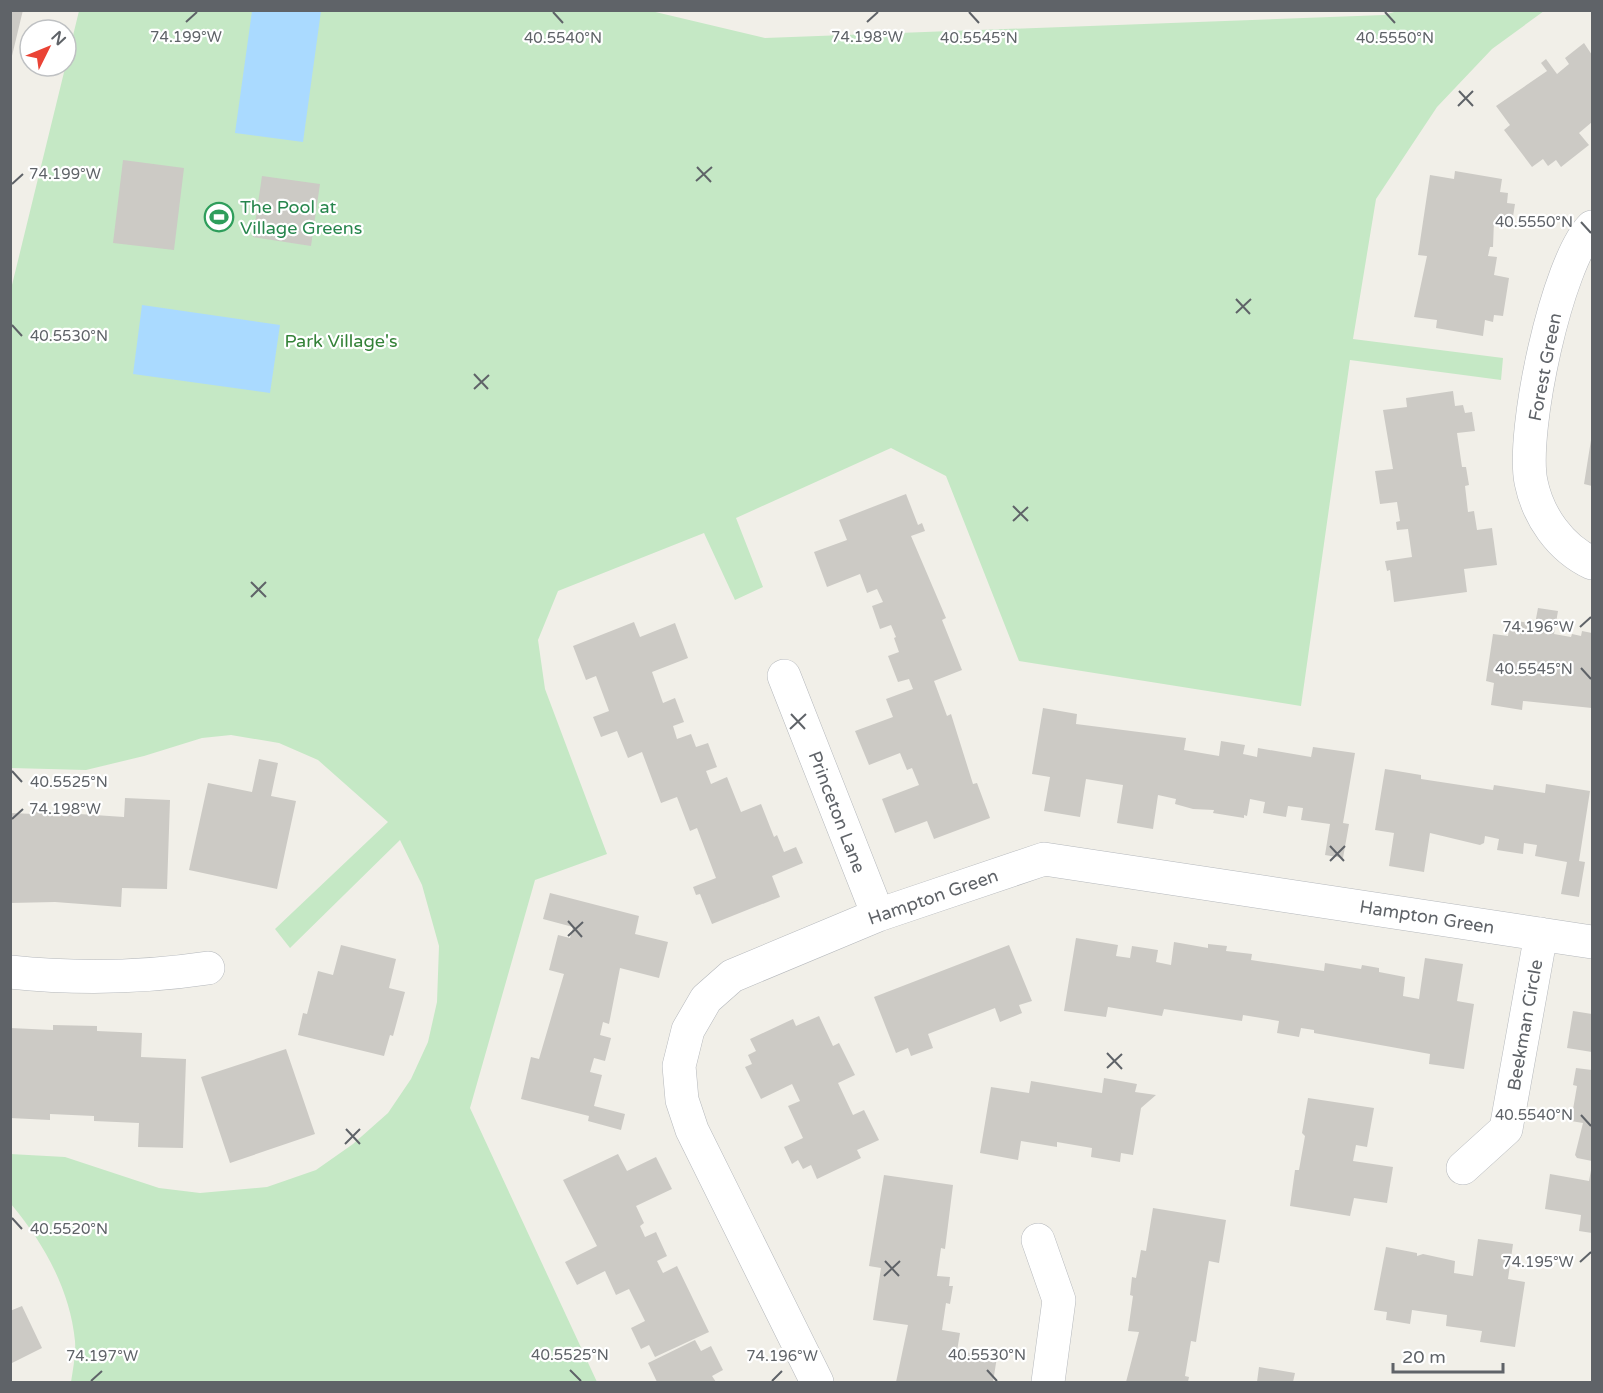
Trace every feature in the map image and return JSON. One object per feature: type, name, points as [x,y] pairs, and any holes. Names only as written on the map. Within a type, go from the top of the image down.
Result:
[{"type":"street","name":"Forest Green","points":[[1593,227],[1583,236],[1569,268],[1548,333],[1533,405],[1530,468],[1538,506],[1556,536],[1583,559],[1593,563]]},
{"type":"street","name":"Princeton Lane","points":[[784,676],[878,915]]},
{"type":"street","name":"Hampton Green","points":[[817,1383],[692,1130],[682,1100],[679,1066],[688,1030],[706,999],[732,976],[756,964],[878,915],[1044,859],[1593,942]]},
{"type":"street","name":"Beekman Circle","points":[[1463,1168],[1506,1129],[1542,934]]},
{"type":"street","points":[[10,972],[86,978],[149,976],[208,968]]},
{"type":"street","points":[[1038,1240],[1059,1300],[1048,1383]]},
{"type":"green space","name":"Park Village's","points":[[647,10],[765,38],[1384,15],[1401,10],[1544,11],[1492,49],[1437,107],[1376,199],[1353,339],[1503,358],[1501,380],[1350,360],[1301,706],[1019,661],[946,476],[891,448],[736,518],[763,587],[735,600],[704,533],[558,591],[538,640],[545,689],[607,854],[535,880],[470,1108],[597,1382],[71,1382],[75,1341],[67,1303],[44,1250],[11,1204],[10,1154],[65,1157],[159,1188],[200,1193],[267,1187],[316,1170],[353,1144],[388,1113],[411,1079],[428,1042],[437,1002],[439,946],[422,885],[400,840],[290,948],[275,929],[388,822],[318,760],[279,743],[231,735],[202,738],[144,756],[86,770],[11,768],[11,289],[63,78],[78,78],[79,11]]},
{"type":"water","points":[[252,11],[321,11],[303,142],[235,133]]},
{"type":"water","points":[[142,305],[280,325],[270,393],[133,374]]},
{"type":"building","points":[[10,10],[23,10],[21,18],[18,18],[18,31],[10,59]]},
{"type":"building","points":[[1584,43],[1592,55],[1592,122],[1579,133],[1589,145],[1561,167],[1556,160],[1548,166],[1543,159],[1532,167],[1504,130],[1510,125],[1496,106],[1547,71],[1541,63],[1546,59],[1557,74],[1569,64],[1565,58]]},
{"type":"building","points":[[123,160],[184,168],[174,250],[113,243]]},
{"type":"building","points":[[1455,171],[1502,179],[1500,192],[1508,193],[1507,203],[1515,204],[1512,223],[1494,220],[1493,247],[1490,247],[1488,256],[1497,257],[1494,275],[1509,278],[1503,316],[1494,315],[1493,322],[1485,320],[1483,336],[1436,328],[1437,320],[1414,317],[1427,256],[1418,255],[1430,175],[1454,179]]},
{"type":"building","points":[[262,176],[320,184],[311,246],[253,237]]},
{"type":"building","points":[[1453,391],[1455,406],[1463,405],[1465,413],[1472,412],[1475,431],[1457,433],[1462,467],[1466,467],[1469,485],[1465,486],[1468,512],[1474,511],[1477,530],[1492,528],[1497,565],[1464,569],[1467,592],[1394,602],[1390,570],[1387,571],[1385,561],[1412,557],[1408,529],[1397,530],[1396,522],[1400,521],[1397,502],[1380,504],[1375,471],[1393,469],[1383,410],[1407,407],[1406,398]]},
{"type":"building","points":[[1592,440],[1592,486],[1584,484]]},
{"type":"building","points":[[906,494],[918,525],[922,523],[925,531],[911,536],[946,618],[942,620],[962,670],[934,681],[947,716],[951,714],[973,784],[977,783],[990,818],[934,839],[927,821],[895,833],[882,799],[919,785],[912,768],[907,770],[900,753],[869,765],[855,731],[893,717],[886,699],[913,689],[909,679],[898,682],[888,656],[899,652],[894,638],[896,637],[891,625],[880,629],[872,606],[883,602],[877,589],[867,593],[860,574],[827,587],[814,552],[847,540],[839,520]]},
{"type":"building","points":[[1538,608],[1558,611],[1554,634],[1571,637],[1572,634],[1581,636],[1582,631],[1592,633],[1592,708],[1523,701],[1522,710],[1491,705],[1494,683],[1486,681],[1493,634],[1508,636],[1509,629],[1516,630],[1517,621],[1535,624]]},
{"type":"building","points":[[634,622],[640,637],[675,623],[688,658],[652,672],[663,703],[675,698],[684,722],[673,726],[677,739],[691,734],[696,747],[708,743],[717,767],[706,771],[711,784],[727,777],[741,812],[761,804],[774,837],[777,835],[784,852],[796,847],[803,863],[772,876],[780,897],[712,924],[700,894],[696,895],[693,887],[716,878],[697,828],[690,831],[677,797],[661,803],[642,752],[628,758],[617,731],[601,737],[593,717],[609,711],[596,676],[586,680],[573,646]]},
{"type":"building","points":[[1043,708],[1077,714],[1076,724],[1186,738],[1184,750],[1219,756],[1221,741],[1245,745],[1243,754],[1257,757],[1258,748],[1311,757],[1313,747],[1355,753],[1343,823],[1349,824],[1343,858],[1325,855],[1330,824],[1301,820],[1303,808],[1288,806],[1286,817],[1263,813],[1265,802],[1250,799],[1247,816],[1244,815],[1244,818],[1213,813],[1214,810],[1193,809],[1175,804],[1176,799],[1158,795],[1153,829],[1117,823],[1123,785],[1086,779],[1080,817],[1044,811],[1050,777],[1032,774]]},
{"type":"building","points":[[259,759],[278,763],[271,796],[296,801],[277,889],[189,870],[208,783],[252,792]]},
{"type":"building","points":[[1385,769],[1421,775],[1421,779],[1493,790],[1494,785],[1545,793],[1546,784],[1590,791],[1579,861],[1585,862],[1579,897],[1561,894],[1567,862],[1535,856],[1537,845],[1524,843],[1523,854],[1497,850],[1499,839],[1485,836],[1484,843],[1480,845],[1430,833],[1424,872],[1389,866],[1394,833],[1375,830]]},
{"type":"building","points":[[125,798],[170,800],[167,889],[122,888],[121,907],[55,902],[10,903],[10,813],[35,814],[35,811],[124,817]]},
{"type":"building","points":[[550,893],[639,916],[635,934],[668,942],[659,978],[620,968],[609,1024],[603,1022],[600,1035],[611,1038],[605,1061],[594,1058],[590,1072],[602,1075],[594,1106],[625,1114],[621,1130],[588,1121],[589,1116],[521,1099],[531,1057],[539,1059],[564,974],[549,970],[558,935],[570,938],[573,927],[543,919]]},
{"type":"building","points":[[1076,938],[1118,945],[1116,956],[1130,958],[1132,946],[1158,950],[1156,962],[1171,965],[1174,942],[1208,948],[1208,944],[1227,946],[1226,951],[1252,954],[1251,960],[1324,971],[1325,963],[1361,969],[1362,965],[1379,968],[1379,972],[1405,977],[1403,996],[1419,999],[1425,958],[1463,964],[1457,1001],[1474,1004],[1464,1069],[1429,1064],[1430,1054],[1314,1033],[1314,1030],[1301,1028],[1299,1037],[1277,1033],[1279,1021],[1243,1015],[1242,1021],[1164,1009],[1162,1016],[1108,1007],[1106,1017],[1064,1011]]},
{"type":"building","points":[[341,945],[396,959],[389,988],[405,992],[393,1036],[390,1035],[384,1056],[298,1035],[303,1013],[307,1014],[318,971],[333,975]]},
{"type":"building","points":[[1009,945],[1032,1001],[1019,1005],[1022,1013],[1000,1022],[995,1008],[928,1034],[933,1048],[911,1056],[908,1048],[896,1053],[874,997]]},
{"type":"building","points":[[1573,1011],[1592,1014],[1592,1052],[1567,1048]]},
{"type":"building","points":[[819,1016],[833,1046],[839,1043],[855,1075],[838,1083],[853,1115],[864,1110],[879,1140],[857,1150],[861,1158],[817,1179],[811,1165],[803,1169],[798,1160],[792,1164],[784,1147],[803,1138],[788,1106],[800,1101],[792,1084],[761,1099],[745,1067],[752,1064],[748,1055],[756,1051],[750,1039],[793,1019],[796,1026]]},
{"type":"building","points":[[53,1025],[97,1026],[97,1031],[142,1033],[141,1057],[186,1059],[183,1148],[138,1147],[139,1123],[94,1121],[94,1116],[50,1114],[50,1120],[10,1118],[10,1028],[53,1030]]},
{"type":"building","points":[[286,1049],[315,1134],[230,1163],[201,1077]]},
{"type":"building","points":[[1576,1068],[1592,1070],[1592,1161],[1577,1158],[1575,1155],[1583,1123],[1571,1121],[1577,1086],[1573,1085]]},
{"type":"building","points":[[1104,1078],[1137,1084],[1135,1092],[1156,1095],[1141,1108],[1133,1155],[1121,1153],[1120,1162],[1091,1157],[1092,1148],[1057,1142],[1057,1147],[1021,1141],[1018,1160],[980,1153],[991,1087],[1029,1093],[1031,1081],[1102,1093]]},
{"type":"building","points":[[1308,1098],[1374,1108],[1367,1147],[1356,1145],[1353,1161],[1393,1167],[1387,1203],[1354,1198],[1350,1216],[1290,1206],[1295,1170],[1299,1170],[1305,1136],[1302,1133]]},
{"type":"building","points":[[618,1154],[627,1171],[656,1157],[672,1189],[636,1206],[644,1223],[640,1226],[645,1237],[656,1232],[667,1256],[657,1261],[663,1273],[677,1266],[709,1332],[655,1357],[649,1345],[641,1349],[631,1328],[645,1321],[629,1289],[616,1295],[605,1271],[577,1285],[565,1262],[597,1246],[563,1180]]},
{"type":"building","points":[[1591,1170],[1592,1233],[1579,1231],[1581,1215],[1545,1209],[1550,1174],[1589,1181]]},
{"type":"building","points":[[884,1175],[953,1185],[945,1249],[941,1248],[937,1276],[950,1277],[949,1286],[953,1286],[950,1304],[946,1303],[942,1330],[960,1333],[957,1351],[997,1357],[993,1382],[896,1382],[908,1325],[873,1320],[881,1268],[869,1266]]},
{"type":"building","points":[[1153,1208],[1226,1220],[1219,1263],[1209,1261],[1196,1342],[1191,1341],[1185,1376],[1189,1377],[1188,1382],[1126,1382],[1139,1332],[1128,1331],[1133,1296],[1130,1295],[1132,1277],[1136,1278],[1141,1250],[1146,1251]]},
{"type":"building","points":[[1478,1239],[1513,1244],[1508,1279],[1525,1282],[1515,1347],[1480,1342],[1482,1331],[1446,1326],[1447,1315],[1412,1310],[1410,1324],[1386,1320],[1387,1312],[1374,1310],[1386,1247],[1417,1253],[1417,1256],[1423,1254],[1455,1261],[1454,1273],[1473,1276]]},
{"type":"building","points":[[22,1306],[42,1348],[10,1364],[10,1311]]},
{"type":"building","points":[[695,1340],[701,1351],[711,1346],[723,1370],[712,1376],[716,1382],[657,1382],[648,1363]]},
{"type":"building","points":[[1259,1367],[1295,1373],[1293,1382],[1257,1382]]},
{"type":"place","name":"The Pool at Village Greens","points":[[219,217]]}]
